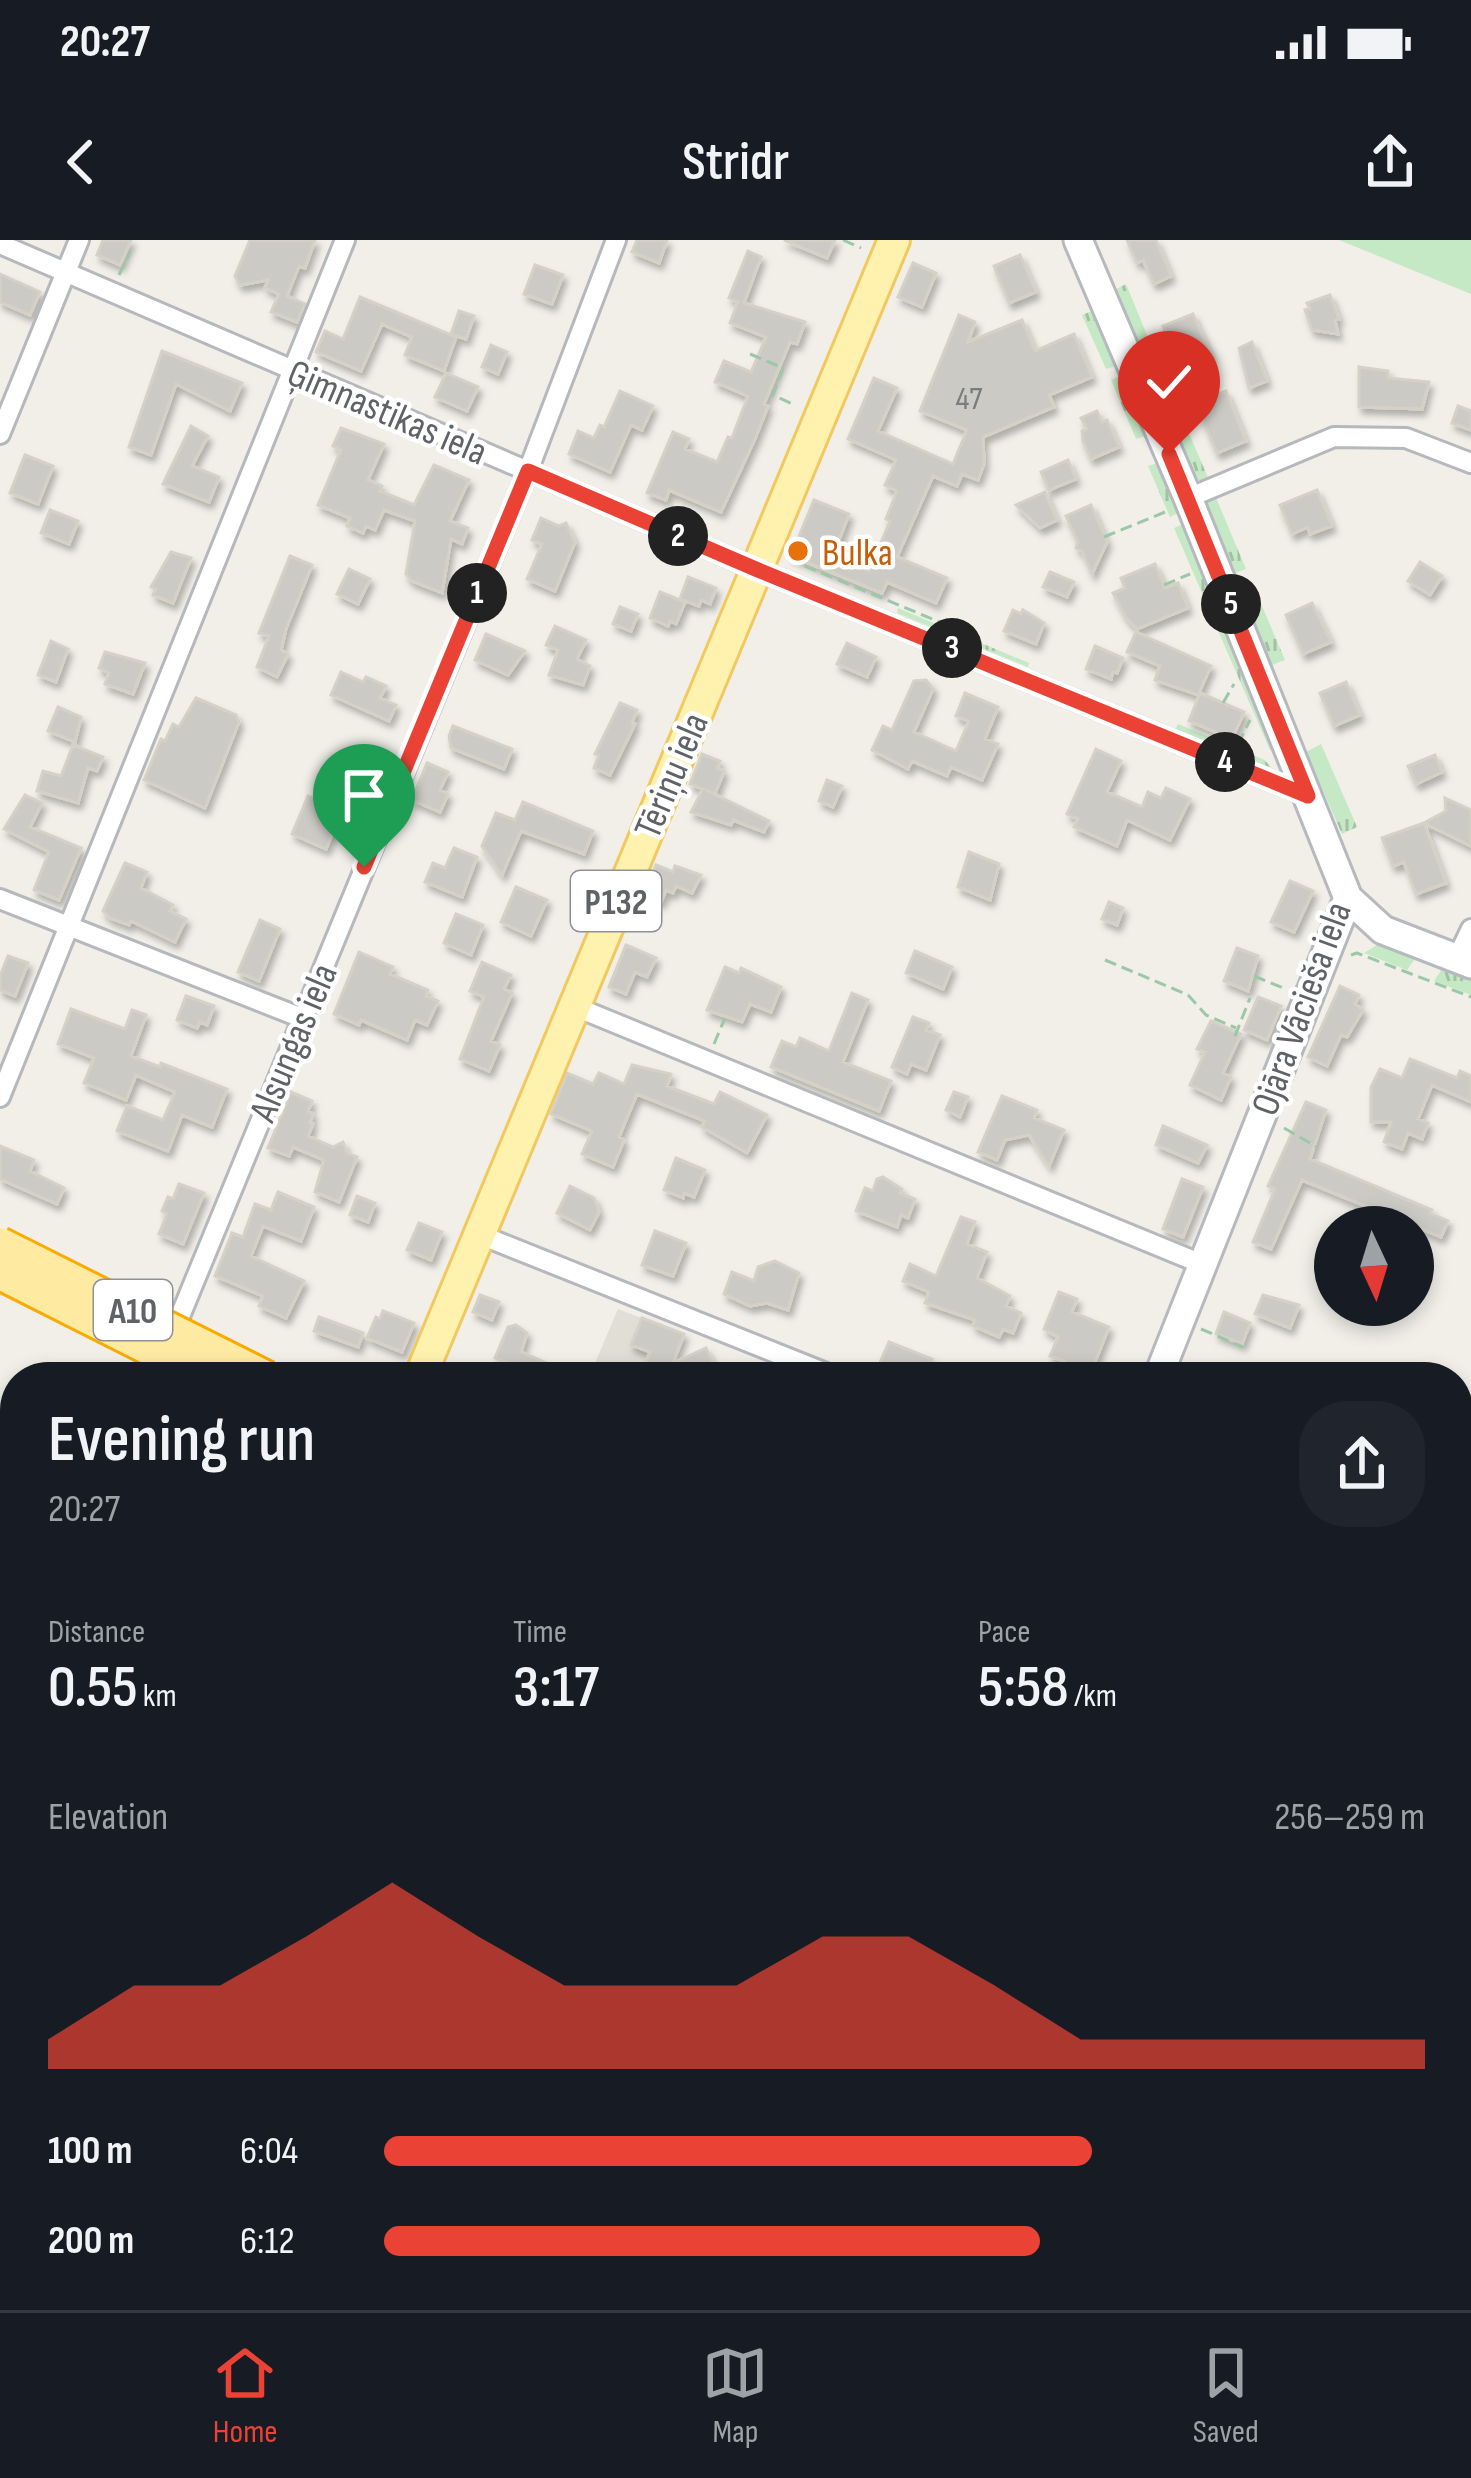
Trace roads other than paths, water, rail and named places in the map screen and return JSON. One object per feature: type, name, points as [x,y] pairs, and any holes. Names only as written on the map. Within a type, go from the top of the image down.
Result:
[{"type":"highway","name":"A10","points":[[0,1243],[237,1362]]},
{"type":"highway","name":"A10","points":[[0,1274],[174,1362]]},
{"type":"main road","name":"Tēriņu iela","points":[[426,1362],[571,1005],[894,240]]},
{"type":"main road","name":"Ojāra Vācieša iela","points":[[1078,240],[1176,505],[1308,796],[1348,898],[1163,1362]]},
{"type":"main road","points":[[1348,898],[1383,930],[1464,961]]},
{"type":"street","points":[[0,434],[79,240]]},
{"type":"street","points":[[0,1097],[345,240]]},
{"type":"street","name":"Alsungas iela","points":[[161,1362],[528,471],[616,240]]},
{"type":"street","name":"Ģimnastikas iela","points":[[0,244],[758,570],[1308,796]]},
{"type":"street","points":[[1176,505],[1334,437],[1406,438],[1471,463]]},
{"type":"street","points":[[0,898],[302,1018]]},
{"type":"street","points":[[1464,961],[1471,929]]},
{"type":"street","points":[[571,1005],[1202,1264]]},
{"type":"street","points":[[478,1234],[798,1362]]},
{"type":"place","name":"Bulka","points":[[798,551]]}]
